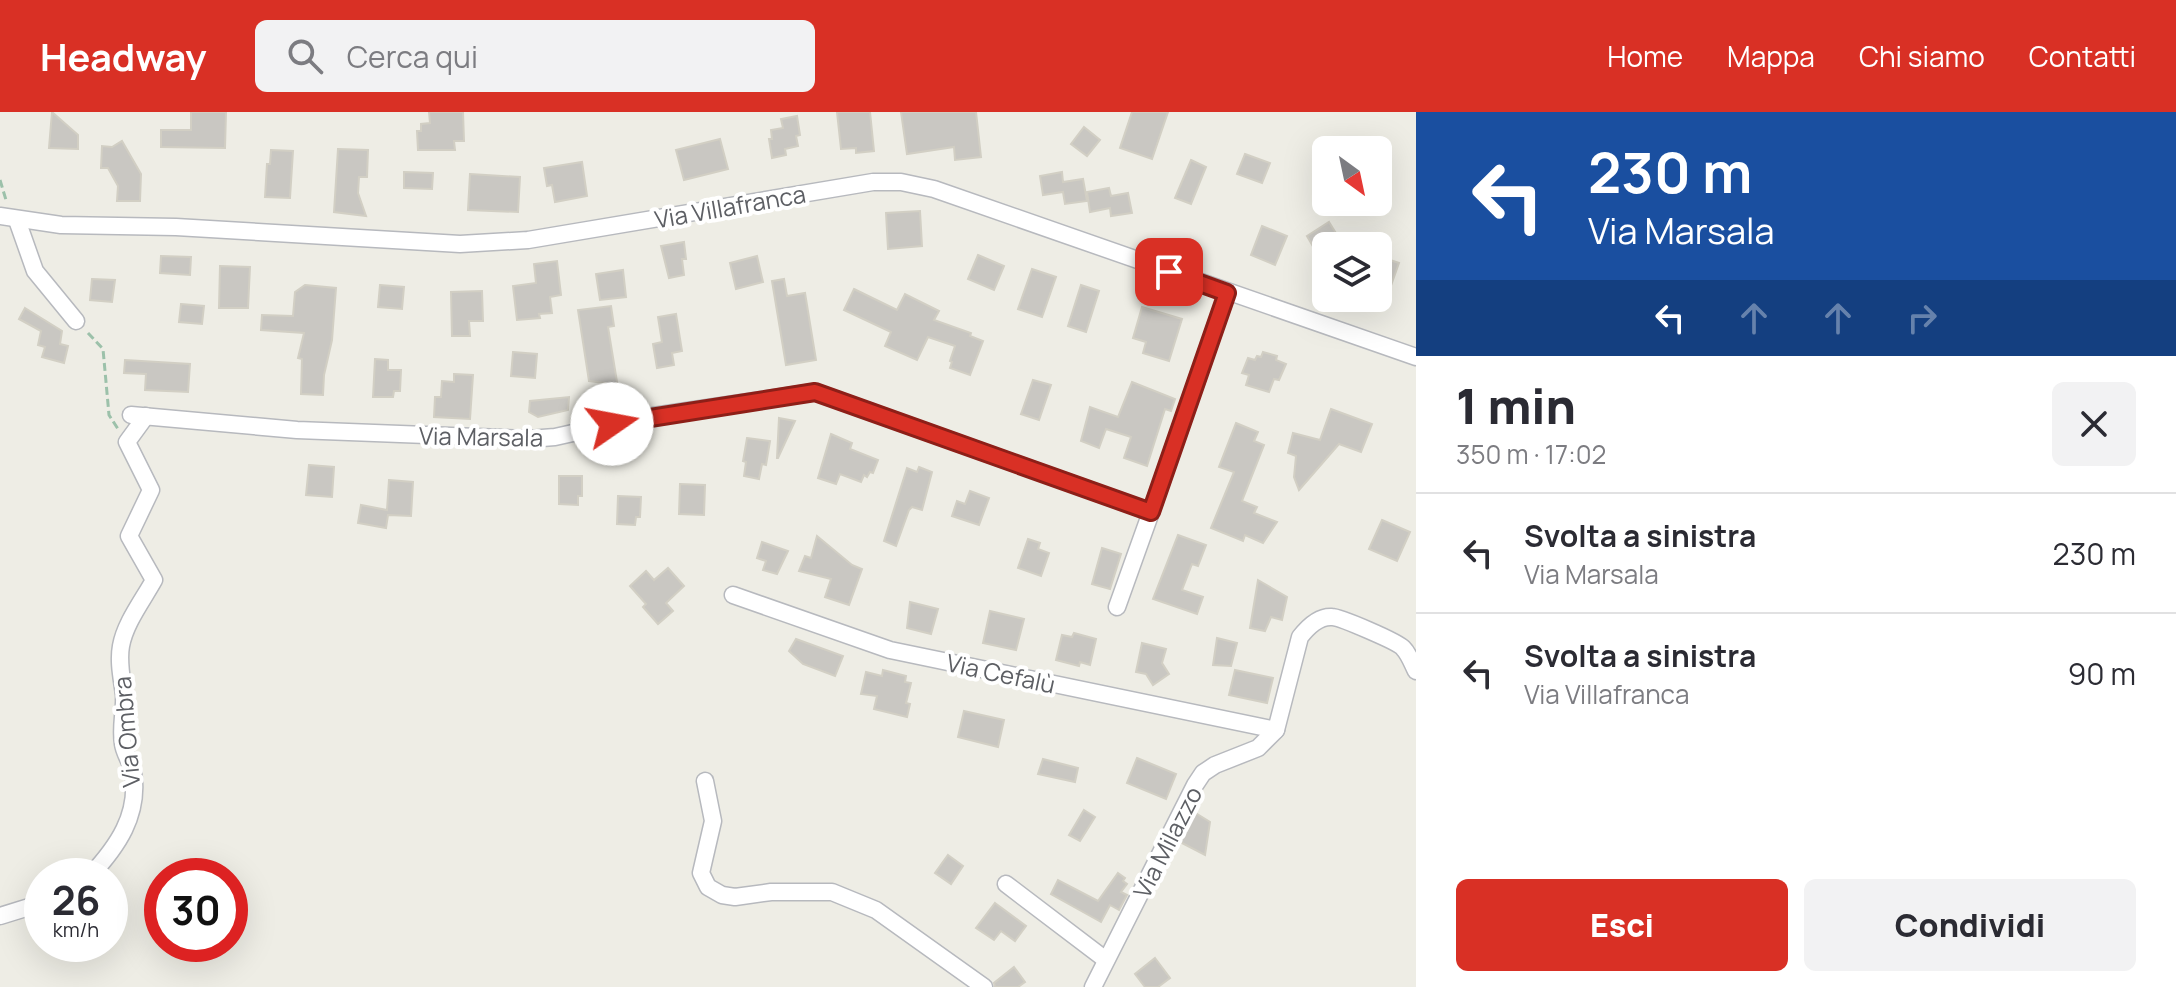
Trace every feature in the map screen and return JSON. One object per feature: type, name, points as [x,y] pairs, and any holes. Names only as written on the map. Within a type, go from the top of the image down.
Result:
[{"type":"street","name":"Via Villafranca","points":[[0,216],[61,225],[176,227],[460,244],[492,243],[528,240],[873,182],[901,182],[934,189],[1416,357]]},
{"type":"street","points":[[17,220],[35,271],[76,321]]},
{"type":"street","points":[[1117,607],[1227,293]]},
{"type":"street","name":"Via Marsala","points":[[127,442],[139,416],[297,430],[529,439],[555,437],[640,418],[815,392],[1151,512]]},
{"type":"street","name":"Via Ombra","points":[[106,858],[119,843],[131,812],[133,771],[122,736],[121,646],[154,580],[129,536],[151,490],[127,442]]},
{"type":"street","name":"Via Cefalù","points":[[733,595],[890,650],[1276,730]]},
{"type":"street","points":[[1276,730],[1300,637],[1314,622],[1332,617],[1397,643],[1416,671]]},
{"type":"street","name":"Via Milazzo","points":[[1093,987],[1203,773],[1258,748],[1276,730]]},
{"type":"street","points":[[705,781],[713,821],[701,873],[708,887],[722,895],[735,897],[771,892],[832,892],[876,910],[984,987]]},
{"type":"street","points":[[1006,884],[1106,960]]},
{"type":"street","points":[[0,916],[24,909]]},
{"type":"path","points":[[76,321],[103,349],[109,415],[127,442]]},
{"type":"building","points":[[52,112],[78,135],[78,149],[49,148]]},
{"type":"building","points":[[191,112],[226,112],[225,148],[161,147],[161,130],[191,130]]},
{"type":"building","points":[[429,112],[463,112],[464,141],[454,141],[455,150],[418,150],[417,131],[421,131],[421,124],[430,123]]},
{"type":"building","points":[[837,112],[870,112],[874,151],[856,153],[856,148],[841,149]]},
{"type":"building","points":[[901,112],[976,112],[981,157],[955,160],[954,147],[907,154]]},
{"type":"building","points":[[1132,112],[1168,112],[1152,159],[1120,148]]},
{"type":"building","points":[[797,116],[798,146],[785,149],[786,155],[772,158],[771,130],[783,128],[781,119]]},
{"type":"building","points":[[1084,127],[1100,140],[1087,156],[1071,144]]},
{"type":"building","points":[[720,139],[728,169],[684,180],[676,150]]},
{"type":"building","points":[[122,141],[141,174],[140,201],[117,201],[118,186],[108,168],[101,168],[102,146],[112,147]]},
{"type":"building","points":[[338,149],[368,150],[367,177],[359,177],[358,193],[366,216],[334,212]]},
{"type":"building","points":[[271,150],[293,151],[290,198],[265,197]]},
{"type":"building","points":[[1245,154],[1270,163],[1262,183],[1237,174]]},
{"type":"building","points":[[1191,160],[1206,167],[1191,204],[1175,198]]},
{"type":"building","points":[[582,162],[587,196],[555,202],[552,185],[547,186],[544,168]]},
{"type":"building","points":[[404,172],[433,173],[432,189],[404,188]]},
{"type":"building","points":[[1062,172],[1063,182],[1083,179],[1087,201],[1065,204],[1063,192],[1043,195],[1040,176]]},
{"type":"building","points":[[470,174],[520,177],[518,212],[468,210]]},
{"type":"building","points":[[1109,188],[1111,196],[1128,193],[1132,213],[1111,216],[1110,208],[1090,212],[1087,192]]},
{"type":"building","points":[[920,211],[922,246],[888,249],[886,213]]},
{"type":"building","points":[[1329,222],[1335,232],[1313,232]]},
{"type":"building","points":[[1262,226],[1287,236],[1275,265],[1251,255]]},
{"type":"building","points":[[684,242],[684,275],[669,278],[661,246]]},
{"type":"building","points":[[978,255],[1004,266],[994,290],[968,279]]},
{"type":"building","points":[[161,256],[191,257],[190,275],[160,273]]},
{"type":"building","points":[[757,256],[763,282],[736,289],[730,263]]},
{"type":"building","points":[[557,261],[561,295],[550,297],[552,313],[539,314],[540,318],[517,320],[513,286],[536,283],[534,264]]},
{"type":"building","points":[[1392,261],[1399,263],[1392,283]]},
{"type":"building","points":[[220,266],[250,267],[248,308],[219,308]]},
{"type":"building","points":[[1032,269],[1056,277],[1042,317],[1018,309]]},
{"type":"building","points":[[623,270],[626,297],[600,300],[596,274]]},
{"type":"building","points":[[92,279],[115,280],[112,302],[90,300]]},
{"type":"building","points":[[784,279],[787,296],[805,293],[816,360],[786,365],[772,281]]},
{"type":"building","points":[[305,285],[336,288],[323,395],[301,394],[302,359],[298,358],[304,333],[261,330],[262,315],[293,316],[295,292]]},
{"type":"building","points":[[380,285],[404,287],[402,309],[378,307]]},
{"type":"building","points":[[1081,285],[1099,291],[1086,332],[1068,326]]},
{"type":"building","points":[[854,289],[897,310],[905,294],[939,311],[934,320],[971,333],[970,336],[983,341],[970,375],[950,368],[955,346],[928,337],[917,360],[885,346],[891,332],[844,310]]},
{"type":"building","points":[[482,291],[483,321],[469,321],[470,336],[452,336],[451,292]]},
{"type":"building","points":[[181,304],[204,306],[202,324],[179,322]]},
{"type":"building","points":[[611,306],[614,326],[608,327],[618,388],[605,390],[605,383],[589,381],[578,310]]},
{"type":"building","points":[[1142,307],[1182,319],[1169,361],[1143,353],[1146,342],[1133,338]]},
{"type":"building","points":[[25,308],[62,331],[60,344],[68,346],[64,363],[42,357],[45,347],[38,345],[41,331],[19,319]]},
{"type":"building","points":[[676,314],[682,351],[672,353],[674,365],[657,368],[653,344],[662,342],[658,317]]},
{"type":"building","points":[[513,352],[537,354],[535,378],[511,376]]},
{"type":"building","points":[[1263,352],[1277,356],[1276,360],[1286,364],[1279,380],[1274,379],[1269,392],[1246,385],[1249,375],[1242,373],[1248,358],[1255,360]]},
{"type":"building","points":[[375,359],[388,360],[388,370],[401,370],[400,391],[394,391],[393,397],[373,397]]},
{"type":"building","points":[[125,360],[190,364],[188,392],[145,390],[146,374],[124,373]]},
{"type":"building","points":[[454,374],[473,375],[470,419],[434,417],[435,397],[441,397],[442,381],[454,382]]},
{"type":"building","points":[[1033,380],[1051,385],[1039,420],[1021,414]]},
{"type":"building","points":[[1132,382],[1175,399],[1171,411],[1165,409],[1147,466],[1124,458],[1131,437],[1106,429],[1099,448],[1081,441],[1090,407],[1118,417]]},
{"type":"building","points":[[569,397],[568,410],[538,417],[529,412],[530,401]]},
{"type":"building","points":[[1331,409],[1372,424],[1361,452],[1339,444],[1299,490],[1294,477],[1296,456],[1288,453],[1293,433],[1320,440]]},
{"type":"building","points":[[779,418],[795,421],[777,458]]},
{"type":"building","points":[[1236,423],[1258,432],[1254,441],[1264,445],[1242,501],[1257,507],[1254,513],[1277,522],[1263,543],[1245,535],[1243,541],[1211,528],[1234,472],[1219,467]]},
{"type":"building","points":[[831,434],[852,443],[850,449],[878,460],[873,473],[870,472],[867,477],[864,475],[861,482],[840,474],[836,484],[818,478]]},
{"type":"building","points":[[747,438],[770,441],[766,465],[762,464],[759,479],[744,476]]},
{"type":"building","points":[[309,465],[334,467],[332,497],[306,495]]},
{"type":"building","points":[[919,467],[932,472],[922,510],[912,507],[909,510],[896,546],[884,541],[907,468],[917,472]]},
{"type":"building","points":[[559,476],[582,476],[582,496],[578,496],[578,505],[559,504]]},
{"type":"building","points":[[389,480],[413,482],[411,516],[388,515],[386,528],[358,523],[361,505],[387,510]]},
{"type":"building","points":[[680,484],[705,485],[704,515],[679,514]]},
{"type":"building","points":[[970,491],[989,498],[979,525],[952,516],[957,501],[965,504]]},
{"type":"building","points":[[618,496],[641,497],[640,517],[636,517],[635,525],[617,524]]},
{"type":"building","points":[[1382,520],[1410,532],[1397,561],[1369,549]]},
{"type":"building","points":[[1178,535],[1206,545],[1198,566],[1192,564],[1182,590],[1203,597],[1197,614],[1153,599]]},
{"type":"building","points":[[817,536],[852,565],[862,569],[849,605],[825,597],[831,579],[799,571],[805,556],[811,558]]},
{"type":"building","points":[[1028,539],[1040,543],[1038,549],[1049,553],[1041,576],[1018,568]]},
{"type":"building","points":[[762,542],[788,551],[777,574],[763,570],[766,561],[757,558]]},
{"type":"building","points":[[1102,548],[1121,554],[1110,589],[1092,584]]},
{"type":"building","points":[[668,568],[684,586],[666,603],[673,611],[658,624],[630,586],[646,571],[654,580]]},
{"type":"building","points":[[1258,580],[1287,597],[1282,620],[1271,617],[1265,631],[1250,628]]},
{"type":"building","points":[[910,602],[938,609],[931,634],[907,628]]},
{"type":"building","points":[[990,611],[1024,619],[1016,650],[983,643]]},
{"type":"building","points":[[1074,633],[1096,639],[1090,665],[1080,662],[1079,666],[1056,660],[1062,635],[1072,637]]},
{"type":"building","points":[[1217,638],[1237,643],[1231,666],[1213,665]]},
{"type":"building","points":[[796,639],[843,656],[835,676],[803,664],[789,651]]},
{"type":"building","points":[[1142,643],[1166,649],[1162,663],[1169,674],[1153,685],[1146,674],[1136,672]]},
{"type":"building","points":[[883,670],[906,676],[905,682],[911,683],[906,703],[910,704],[907,717],[874,709],[877,696],[861,694],[866,672],[882,676]]},
{"type":"building","points":[[1235,670],[1273,678],[1267,703],[1229,695]]},
{"type":"building","points":[[964,711],[1004,720],[998,747],[958,737]]},
{"type":"building","points":[[1137,758],[1176,774],[1166,799],[1127,783]]},
{"type":"building","points":[[1043,759],[1078,768],[1075,782],[1038,774]]},
{"type":"building","points":[[1084,810],[1095,817],[1080,841],[1069,835]]},
{"type":"building","points":[[1194,812],[1210,822],[1205,855],[1180,842]]},
{"type":"building","points":[[948,855],[963,866],[951,884],[935,873]]},
{"type":"building","points":[[1118,873],[1125,878],[1123,881],[1127,884],[1121,892],[1127,895],[1119,910],[1110,905],[1101,922],[1051,894],[1058,880],[1098,901]]},
{"type":"building","points":[[995,903],[1026,926],[1015,941],[1001,931],[994,940],[976,928]]},
{"type":"building","points":[[1155,958],[1170,978],[1158,987],[1145,987],[1135,974]]},
{"type":"building","points":[[1014,967],[1025,982],[1018,987],[995,987],[994,983]]},
{"type":"route","points":[[612,424],[815,392],[1151,512],[1227,293],[1169,272]]}]
